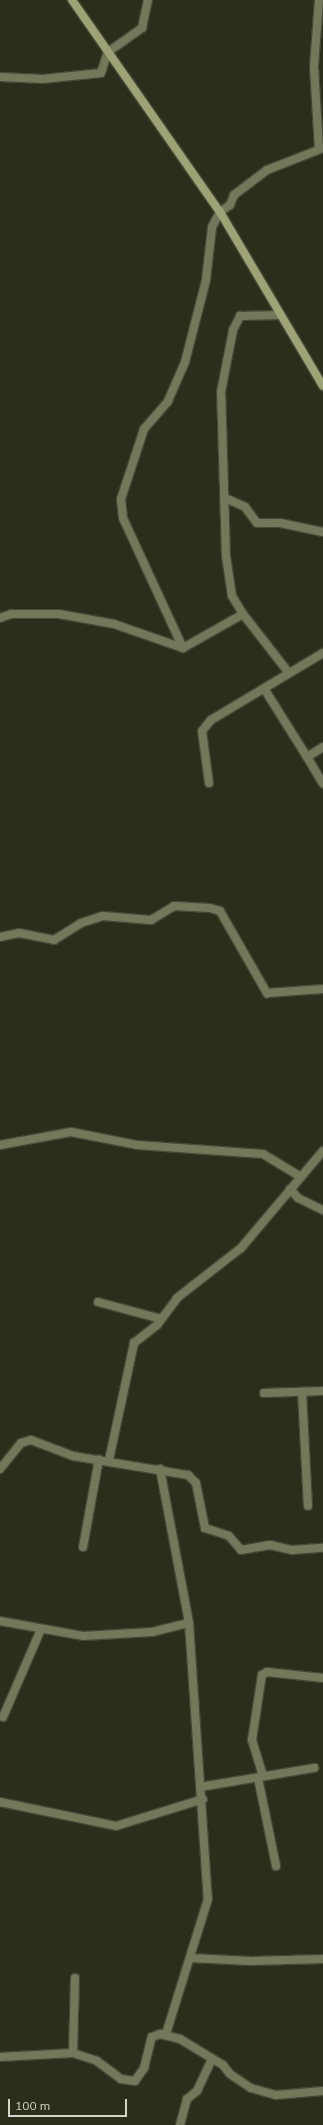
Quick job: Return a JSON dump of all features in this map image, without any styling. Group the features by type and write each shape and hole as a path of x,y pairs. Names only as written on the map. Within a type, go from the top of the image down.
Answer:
{"main road":[{"path":"72,0 220,212 323,386"}],"street":[{"path":"101,73 108,52 142,28 148,0"},
{"path":"183,648 123,518 121,499 144,428 168,401 185,362 206,280 212,227 220,212 230,205 234,195 267,170 321,148 314,67 319,0"},
{"path":"0,77 43,79 101,73 116,64"},
{"path":"280,315 240,316 233,330 221,392 226,556 232,596 243,614 288,673"},
{"path":"225,498 245,507 257,523 280,523 323,532"},
{"path":"0,618 11,614 59,614 114,624 183,648 243,614"},
{"path":"209,783 202,731 211,720 265,690 288,673 323,653"},
{"path":"265,690 323,784"},
{"path":"307,757 323,746"},
{"path":"0,937 20,933 54,940 82,923 103,916 151,920 174,906 210,908 220,911 267,993 323,989"},
{"path":"0,1145 71,1132 137,1145 232,1154 253,1152 263,1154 301,1177"},
{"path":"109,1460 134,1343 161,1319 177,1298 241,1248 323,1151"},
{"path":"290,1189 298,1198 323,1210"},
{"path":"98,1302 161,1319"},
{"path":"264,1393 323,1391"},
{"path":"302,1392 308,1506"},
{"path":"0,1469 21,1443 32,1440 65,1454 160,1469 194,1478 205,1528 229,1536 240,1550 270,1544 292,1550 323,1548"},
{"path":"83,1547 99,1459"},
{"path":"160,1469 189,1623 200,1787 203,1799 208,1898 166,2034"},
{"path":"0,1621 41,1629 93,1636 152,1632 189,1623"},
{"path":"3,1717 41,1629"},
{"path":"276,1866 252,1740 262,1675 267,1672 323,1678"},
{"path":"200,1787 314,1768"},
{"path":"0,1802 116,1826 203,1799"},
{"path":"190,1958 323,1959"},
{"path":"73,2052 75,1978"},
{"path":"0,2057 73,2052 97,2060 121,2080 135,2081 144,2068 152,2037 166,2034 212,2059 251,2088 276,2095 305,2095 323,2090"},
{"path":"180,2125 187,2099 197,2091 212,2059"}]}
